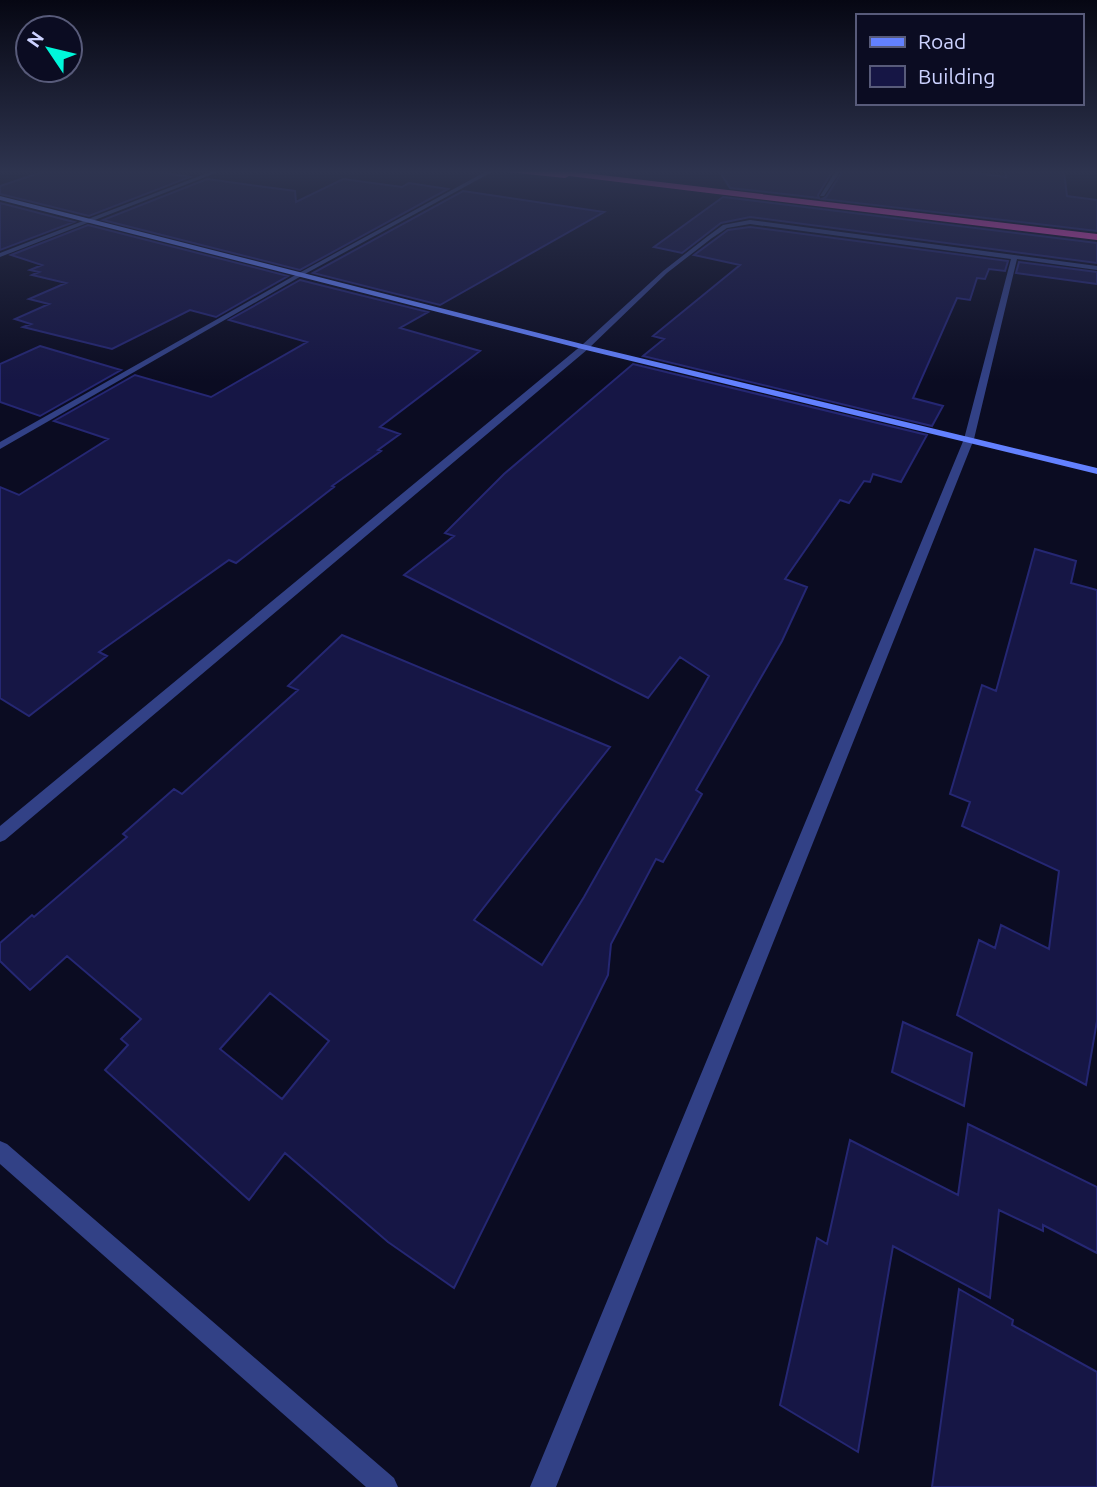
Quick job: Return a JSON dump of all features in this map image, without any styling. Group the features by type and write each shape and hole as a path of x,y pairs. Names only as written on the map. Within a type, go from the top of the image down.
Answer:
{"main road":[{"path":"171,241 585,347 1097,471"}],"street":[{"path":"0,255 36,241"},
{"path":"0,446 362,241"},
{"path":"0,835 585,347 665,272 705,241"},
{"path":"901,241 1097,268"},
{"path":"543,1487 969,439 1015,256"},
{"path":"0,1151 385,1487"}],"building":[{"path":"0,241 23,241 0,250"},
{"path":"46,241 152,241 288,276 216,317 190,310 112,349 23,327 31,324 15,319 49,304 29,299 66,283 32,275 39,272 30,270 42,265 11,255"},
{"path":"187,241 352,241 300,270"},
{"path":"371,241 552,241 440,305 313,273"},
{"path":"662,241 697,241 682,253 654,247"},
{"path":"713,241 859,241 1008,261 1005,271 989,269 985,279 977,278 970,300 957,298 913,398 943,406 932,426 643,356 664,339 653,336 740,265 694,255"},
{"path":"934,241 1097,243 1097,263"},
{"path":"1019,262 1097,272 1097,284 1016,273"},
{"path":"300,280 428,312 400,328 480,351 380,427 400,434 378,450 381,451 332,486 334,487 236,563 229,560 99,652 107,656 29,716 0,698 0,487 19,495 108,439 54,421 135,375 211,397 307,342 229,320"},
{"path":"40,346 121,370 40,416 0,402 0,364"},
{"path":"633,364 927,435 901,482 873,474 870,482 864,481 849,503 840,500 785,579 807,587 782,641 696,790 702,794 663,862 656,859 611,944 608,975 454,1288 388,1242 285,1153 249,1200 105,1070 128,1045 121,1039 141,1019 67,956 30,990 0,961 0,943 127,837 123,834 174,789 182,794 298,690 288,686 342,635 610,747 474,920 542,965 584,897 709,676 680,657 648,698 404,575 454,536 445,533 504,474","holes":["270,993 329,1041 282,1099 220,1049"]},
{"path":"1035,549 1076,561 1071,583 1097,590 1097,1021 1086,1085 957,1015 979,940 995,948 1001,925 1049,949 1059,871 962,826 970,802 950,794 982,685 996,691"},
{"path":"903,1022 972,1053 964,1106 892,1072"},
{"path":"968,1124 1097,1187 1097,1253 1043,1225 1043,1231 999,1210 990,1298 893,1246 858,1452 780,1405 817,1238 827,1244 850,1140 958,1195"},
{"path":"959,1289 1013,1320 1012,1325 1097,1372 1097,1487 932,1487"}]}
